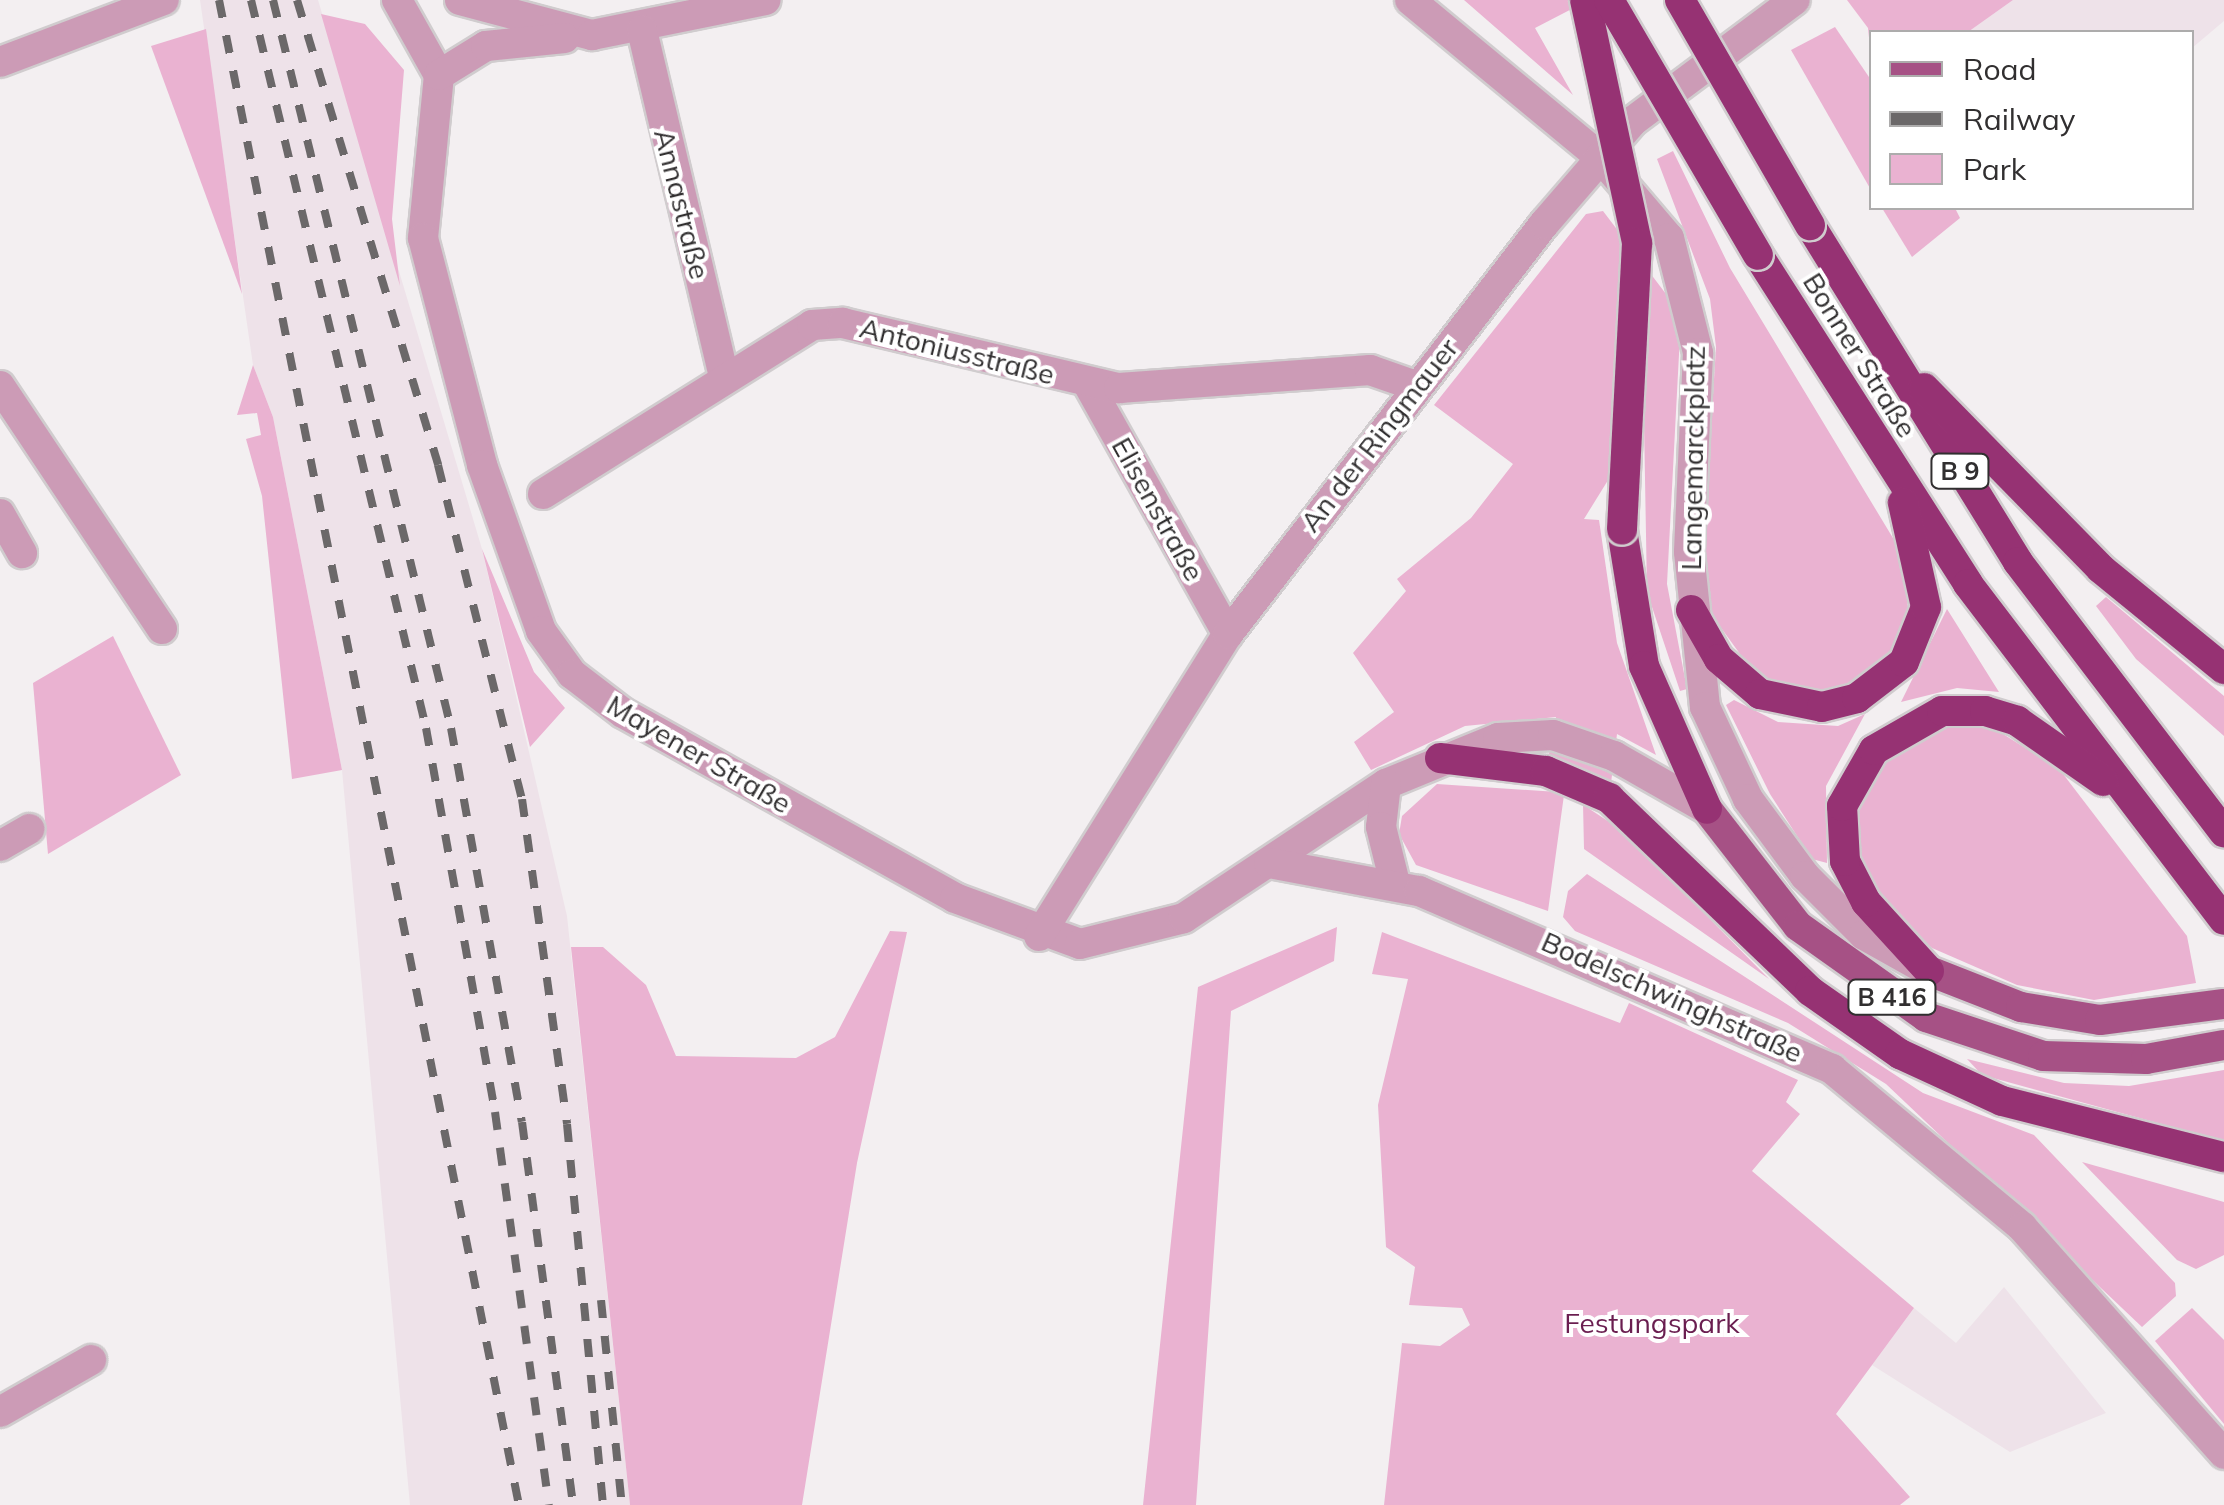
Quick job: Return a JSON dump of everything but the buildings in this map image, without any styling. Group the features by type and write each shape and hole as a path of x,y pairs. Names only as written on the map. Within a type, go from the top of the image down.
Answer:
{"highway":[{"name":"B 416","path":"1585,0 1637,243 1622,530 1654,697 1706,809"},
{"name":"Bonner Straße","path":"1609,0 1758,255 1968,584 2224,920"},
{"name":"Bonner Straße","path":"1680,0 1810,225 2018,562 2224,832"},
{"path":"1880,341 2100,568 2224,669"},
{"path":"1691,610 1720,658 1775,699 1822,706 1882,684 1917,642 1926,606 1890,462"},
{"path":"1929,972 1866,902 1845,861 1842,806 1874,750 1942,711 1985,710 2017,721 2129,800"},
{"path":"1440,758 1546,772 1608,798 1810,991 1900,1054 2002,1100 2224,1158"}],"main road":[{"name":"Mayener Straße","path":"1706,809 1798,926 1926,1018 2043,1056 2146,1059 2224,1045"},
{"name":"B 416","path":"1929,972 2020,1007 2142,1018 2224,1004"}],"street":[{"path":"0,62 164,0"},
{"path":"397,0 438,75 486,46 642,30 764,0"},
{"name":"Langemarckplatz","path":"1410,0 1600,157 1669,238 1694,317 1691,610"},
{"name":"An der Ringmauer","path":"1039,936 1228,634 1416,386 1600,157 1633,121 1795,0"},
{"path":"473,2 577,34"},
{"name":"Annastraße","path":"642,30 724,377"},
{"name":"Mayener Straße","path":"438,75 424,198 431,291 512,556 558,656 623,713 1039,936 1080,944 1150,932 1269,863 1386,784 1440,758 1498,738 1553,735 1614,756 1706,809"},
{"name":"Antoniusstraße","path":"543,494 812,325 844,323 1088,384 1370,370 1416,386"},
{"name":"Elisenstraße","path":"1088,384 1228,634"},
{"path":"0,386 162,629"},
{"path":"0,514 22,553"},
{"name":"B 416","path":"1691,610 1704,706 1748,799 1836,911 1929,972"},
{"path":"1386,784 1383,846 1394,883"},
{"path":"0,846 30,829"},
{"name":"Bodelschwinghstraße","path":"1269,863 1394,883 1546,941 1832,1069 1958,1168 2136,1345 2224,1454"},
{"path":"0,1412 90,1360"}],"shaded area":[{"path":"200,0 318,0 482,549 567,916 630,1505 410,1505 342,770 273,417 253,365"},
{"path":"2013,0 2224,0 2224,21 2194,46 2194,30 1971,30"},
{"path":"2004,1287 2106,1413 2010,1452 1872,1365 1914,1308 1956,1343"}],"green space":[{"path":"1464,0 1589,0 1535,28 1573,95"},
{"path":"1847,0 2013,0 1971,30 1869,30 1869,38 1868,28"},
{"path":"321,14 365,24 404,70 392,219 400,286"},
{"path":"1835,27 1869,77 1869,186 1791,50"},
{"path":"206,29 242,294 151,46"},
{"path":"1673,151 1730,268 1902,553 1909,617 1894,655 1872,677 1815,697 1761,683 1711,614 1704,539 1716,347 1710,299 1657,159"},
{"path":"1883,210 1956,210 1960,218 1912,257"},
{"path":"1603,211 1666,294 1680,335 1667,584 1687,689 1680,691 1647,592 1644,422 1584,519 1599,520 1617,643 1656,755 1617,734 1607,816 1588,808 1623,831 1769,979 1584,849 1583,804 1564,795 1548,911 1416,865 1399,834 1402,816 1437,784 1558,792 1543,784 1556,717 1465,726 1371,770 1354,742 1394,712 1353,653 1406,591 1397,579 1471,518 1513,464 1434,405 1586,214"},
{"path":"253,365 273,417 342,770 292,779 262,496 246,439 261,435 257,413 237,415"},
{"path":"482,549 534,672 565,708 530,747"},
{"path":"2106,597 2224,696 2224,736 2136,659 2096,606"},
{"path":"1947,609 1999,692 1957,688 1901,702"},
{"path":"113,636 181,775 48,854 33,683"},
{"path":"1734,700 1778,722 1838,726 1865,714 1826,786 1827,863 1812,859 1770,794 1726,705"},
{"path":"1934,722 1984,722 2060,770 2187,936 2196,983 2094,1000 2017,985 1932,948 1892,917 1857,859 1857,799 1866,776"},
{"path":"1587,874 1923,1093 2034,1135 2175,1283 2176,1296 2142,1327 1886,1084 1788,1023 1575,931 1563,917 1568,891"},
{"path":"1337,927 1334,961 1231,1011 1196,1505 1143,1505 1198,987"},
{"path":"890,931 907,932 857,1163 802,1505 630,1505 571,947 603,947 646,985 676,1056 796,1058 835,1037"},
{"name":"Festungspark","path":"1382,932 1620,1023 1629,1003 1798,1080 1786,1102 1800,1114 1752,1171 1914,1308 1836,1414 1910,1497 1900,1505 1384,1505 1402,1343 1440,1346 1470,1325 1462,1308 1409,1305 1415,1267 1386,1247 1378,1105 1408,979 1372,974"},
{"path":"1967,1059 2064,1083 2129,1086 2224,1070 2224,1141 1982,1075"},
{"path":"2082,1162 2224,1202 2224,1255 2196,1269 2177,1260"},
{"path":"2192,1308 2224,1340 2224,1424 2155,1341"}],"railway":[{"path":"219,0 519,1505"},
{"path":"251,0 426,728 495,1112 549,1505"},
{"path":"273,0 451,728 522,1122 573,1505"},
{"path":"297,0 438,465 522,799 567,1124 603,1505"},
{"path":"601,1300 622,1505"}]}
